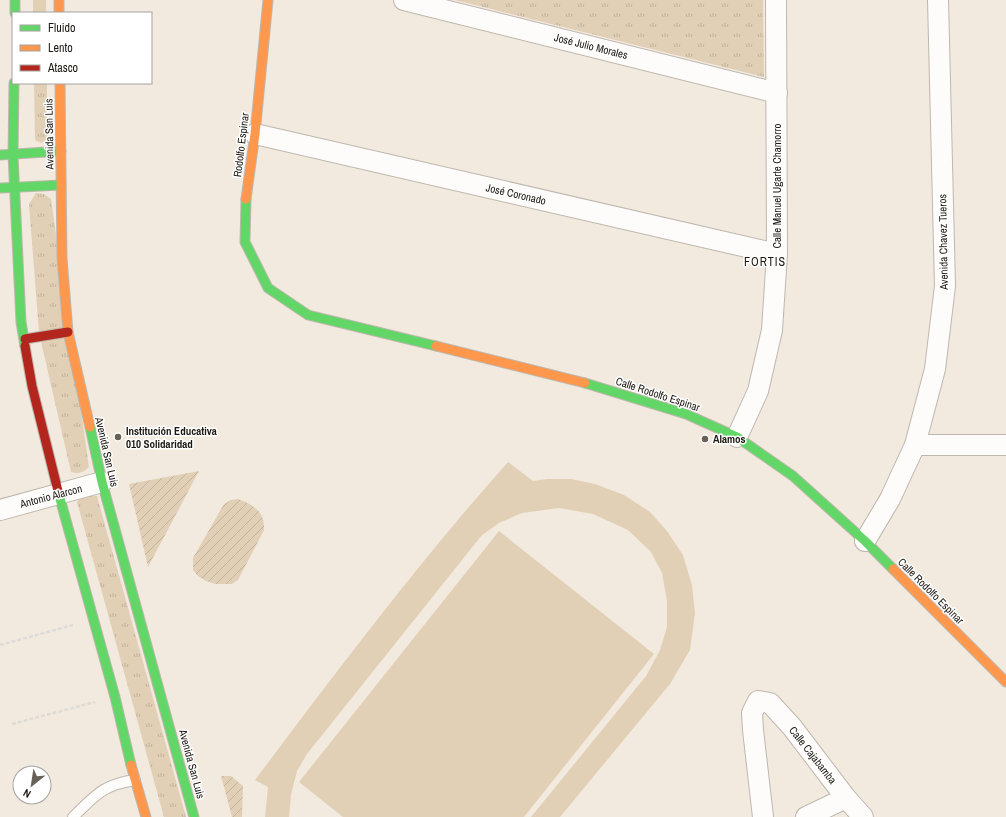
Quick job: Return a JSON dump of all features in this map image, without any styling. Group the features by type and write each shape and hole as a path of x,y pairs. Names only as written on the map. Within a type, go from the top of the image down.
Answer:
{"main road":[{"path":"15,0 15,12"},
{"path":"59,0 59,12"},
{"name":"Rodolfo Espinar","path":"268,0 255,134 246,196 246,242 268,288"},
{"path":"14,84 10,111 21,322 32,386 59,494 94,619 135,780 146,817"},
{"name":"Avenida San Luis","path":"60,84 62,258 68,332 102,482 194,817"},
{"path":"0,155 61,150"},
{"path":"0,188 61,185"},
{"name":"Calle Rodolfo Espinar","path":"268,288 308,315 568,378 686,414 737,438 793,476 865,541 1006,682"},
{"path":"25,339 68,332"}],"street":[{"name":"José Julio Morales","path":"404,0 777,93"},
{"name":"Calle Manuel Ugarte Chamorro","path":"737,438 758,391 772,330 777,254 776,0"},
{"name":"Avenida Chavez Tueros","path":"865,541 890,499 916,445 935,369 945,286 938,0"},
{"name":"José Coronado","path":"255,134 777,254"},
{"path":"916,445 1006,445"},
{"name":"Antonio Alarcon","path":"0,510 102,482"},
{"name":"Calle Cajabamba","path":"763,817 752,713 758,701 770,704 792,727 846,798 863,817"},
{"path":"806,817 846,798"}],"lane":[{"path":"73,817 105,788 121,782 135,780"}],"path":[{"path":"0,645 94,619"},
{"path":"12,724 115,697"}],"green space":[{"path":"33,0 46,0 46,12 33,12"},
{"path":"455,0 763,0 764,77"},
{"path":"34,84 47,84 47,140 41,143 35,140"},
{"path":"36,193 44,194 51,199 89,467 83,472 79,473 71,472 39,333 29,204"},
{"path":"508,462 533,481 547,479 571,479 595,484 624,495 650,512 667,531 683,555 692,585 695,613 690,650 670,684 560,817 531,817 646,676 660,650 667,627 667,601 662,573 651,552 628,530 593,514 559,508 522,513 499,523 482,535 307,754 297,771 291,795 289,817 265,817 268,787 255,780 347,658 474,500"},
{"path":"199,471 148,567 129,484"},
{"path":"90,495 97,496 186,817 164,817 77,502 81,497"},
{"path":"238,499 257,510 263,518 264,530 238,580 232,584 215,584 198,576 193,570 193,558 224,504 231,500"},
{"path":"499,531 654,654 524,817 343,817 299,782"},
{"path":"221,776 231,776 243,786 242,817 232,817"}],"traffic: fast":[{"path":"15,0 15,12"},
{"path":"14,84 13,155 21,322 25,346"},
{"path":"0,155 61,151"},
{"path":"1,188 61,185"},
{"path":"246,199 245,242 268,288 308,315 436,346"},
{"path":"585,383 686,414 737,437 793,476 865,541 893,569"},
{"path":"90,427 102,482 194,817"},
{"path":"59,495 115,697 131,765"}],"traffic: slow":[{"path":"59,0 59,12"},
{"path":"246,199 255,134 268,0"},
{"path":"60,84 62,258 68,332 90,427"},
{"path":"436,346 585,383"},
{"path":"893,569 1006,682"},
{"path":"131,765 146,817"}],"traffic: jam":[{"path":"25,339 68,332"},
{"path":"25,346 32,386 59,495"}],"place":[{"name":"Institución Educativa 010 Solidaridad","path":"118,437"},
{"name":"Alamos","path":"705,439"}],"district":[{"name":"FORTIS","path":"765,262"}]}
